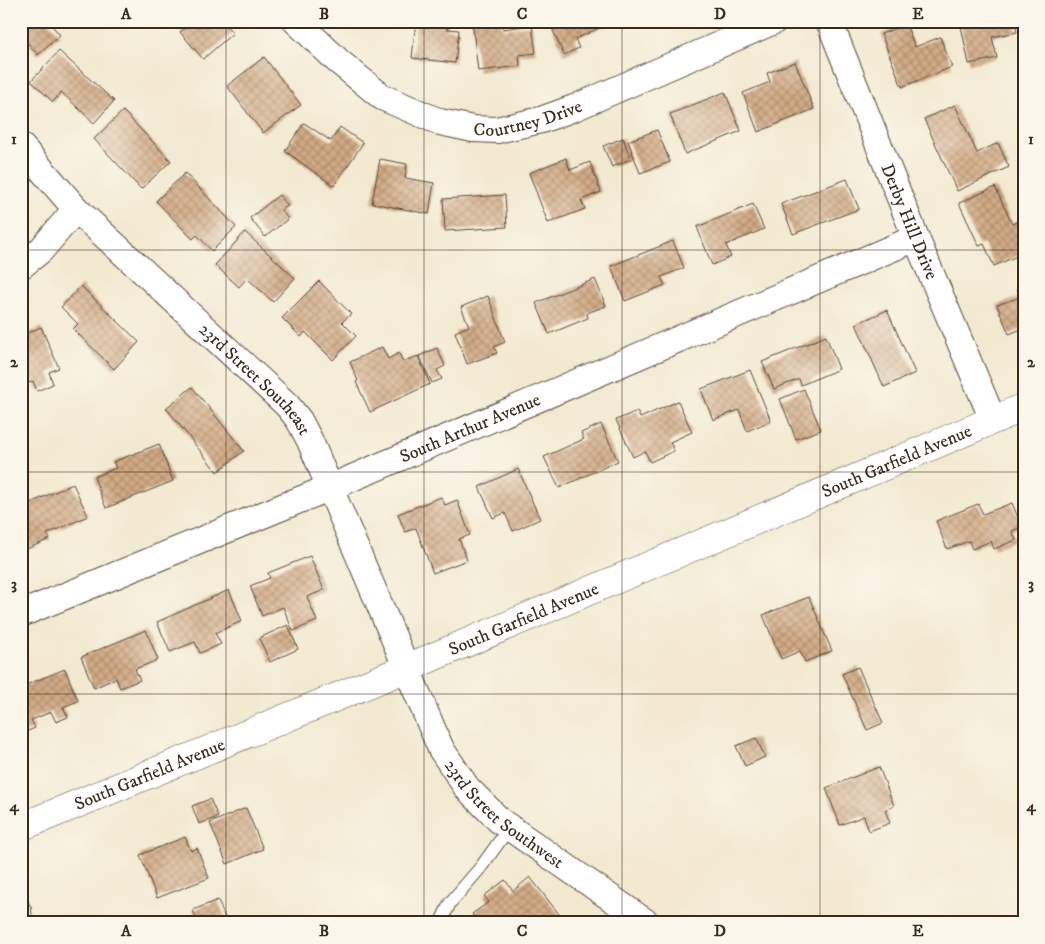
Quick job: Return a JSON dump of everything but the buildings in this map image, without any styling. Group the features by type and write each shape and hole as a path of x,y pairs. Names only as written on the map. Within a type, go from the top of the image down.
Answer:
{"street":[{"name":"Courtney Drive","path":"296,21 338,62 382,97 440,122 498,130 540,120 574,108 774,21"},
{"name":"Derby Hill Drive","path":"829,21 916,238 993,420"},
{"name":"23rd Street Southeast","path":"21,146 76,209 287,405 299,420 331,487 406,668"},
{"path":"21,266 41,250 76,209"},
{"name":"South Arthur Avenue","path":"21,614 331,487 916,238"},
{"name":"South Garfield Avenue","path":"21,827 406,668 1024,407"},
{"name":"23rd Street Southwest","path":"406,668 442,749 467,788 500,822 647,923"}],"lane":[{"path":"439,923 450,903 481,867 509,828"},
{"path":"21,902 25,910 26,923"}]}
